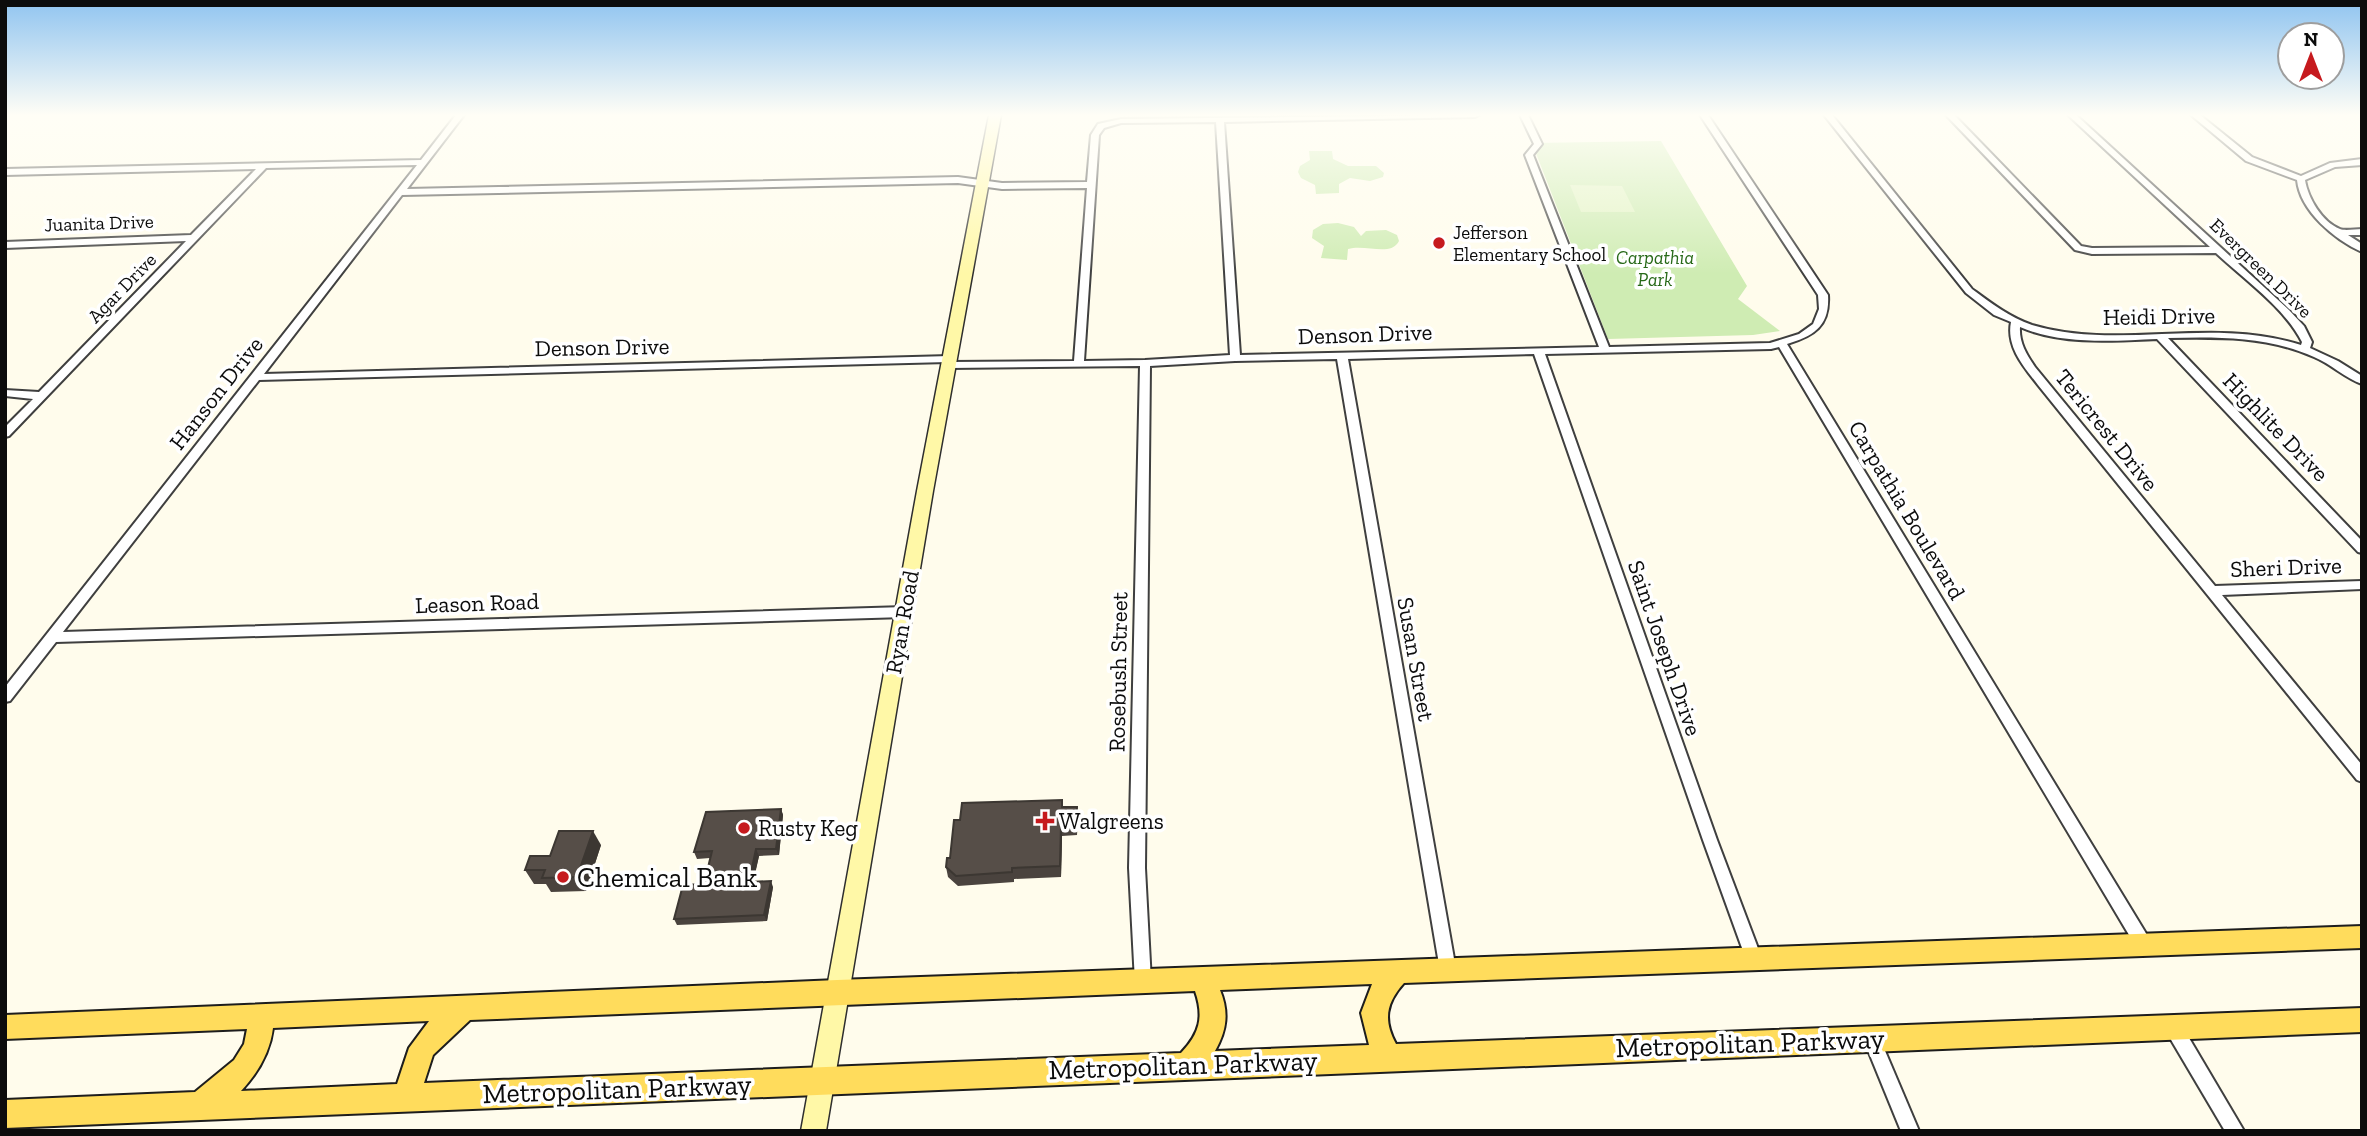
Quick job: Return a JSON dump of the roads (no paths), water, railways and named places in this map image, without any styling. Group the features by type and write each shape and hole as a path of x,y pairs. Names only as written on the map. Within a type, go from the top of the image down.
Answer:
{"main road":[{"name":"Ryan Road","path":"813,1131 985,168"},
{"path":"5,1027 837,992 2362,936"},
{"path":"1388,1057 1374,1025 1373,1010 1384,986 1397,973"},
{"path":"1186,1066 1202,1051 1214,1022 1215,1009 1203,980"},
{"path":"410,1097 410,1078 421,1050 445,1023 463,1009"},
{"path":"198,1106 221,1091 252,1058 258,1046 261,1016"},
{"name":"Metropolitan Parkway","path":"5,1114 2362,1020"}],"street":[{"path":"5,172 176,168"},
{"name":"Agar Drive","path":"5,434 260,168"},
{"name":"Hanson Drive","path":"5,697 418,168"},
{"path":"1079,362 1092,168"},
{"path":"1223,168 1235,358"},
{"path":"1534,168 1604,348"},
{"path":"1740,168 1823,295 1824,309 1817,325 1803,336 1782,344"},
{"path":"1870,168 1969,291 1990,308 2015,321"},
{"path":"2001,168 2078,248 2092,251 2219,250"},
{"name":"Evergreen Drive","path":"2130,168 2296,322 2307,342 2304,349 2329,360 2362,381"},
{"path":"2272,168 2301,179"},
{"path":"2301,179 2324,168"},
{"path":"2301,179 2306,203 2362,249"},
{"path":"400,192 958,180 1002,186 1091,185"},
{"path":"2341,232 2362,232"},
{"name":"Juanita Drive","path":"5,245 194,238"},
{"name":"Heidi Drive","path":"2015,321 2047,331 2076,335 2240,335 2304,349"},
{"name":"Tericrest Drive","path":"2015,321 2013,330 2017,345 2042,383 2362,776"},
{"name":"Highlite Drive","path":"2159,335 2362,549"},
{"name":"Denson Drive","path":"255,377 950,362 1145,363 1235,358 1604,348 1754,347 1782,344"},
{"name":"Carpathia Boulevard","path":"1782,344 2144,945"},
{"name":"Saint Joseph Drive","path":"1538,350 1706,830 1754,959"},
{"name":"Susan Street","path":"1342,356 1448,970"},
{"name":"Rosebush Street","path":"1143,982 1137,868 1145,363"},
{"path":"5,393 42,396"},
{"name":"Sheri Drive","path":"2211,592 2362,585"},
{"name":"Leason Road","path":"51,638 905,612"},
{"path":"2173,1027 2235,1131"},
{"path":"1871,1038 1910,1131"}],"place":[{"name":"Jefferson Elementary School","path":"1439,243"},
{"name":"Walgreens","path":"1045,821"},
{"name":"Rusty Keg","path":"744,828"},
{"name":"Chemical Bank","path":"563,877"}],"park label":[{"name":"Carpathia Park","path":"1655,268"}]}
